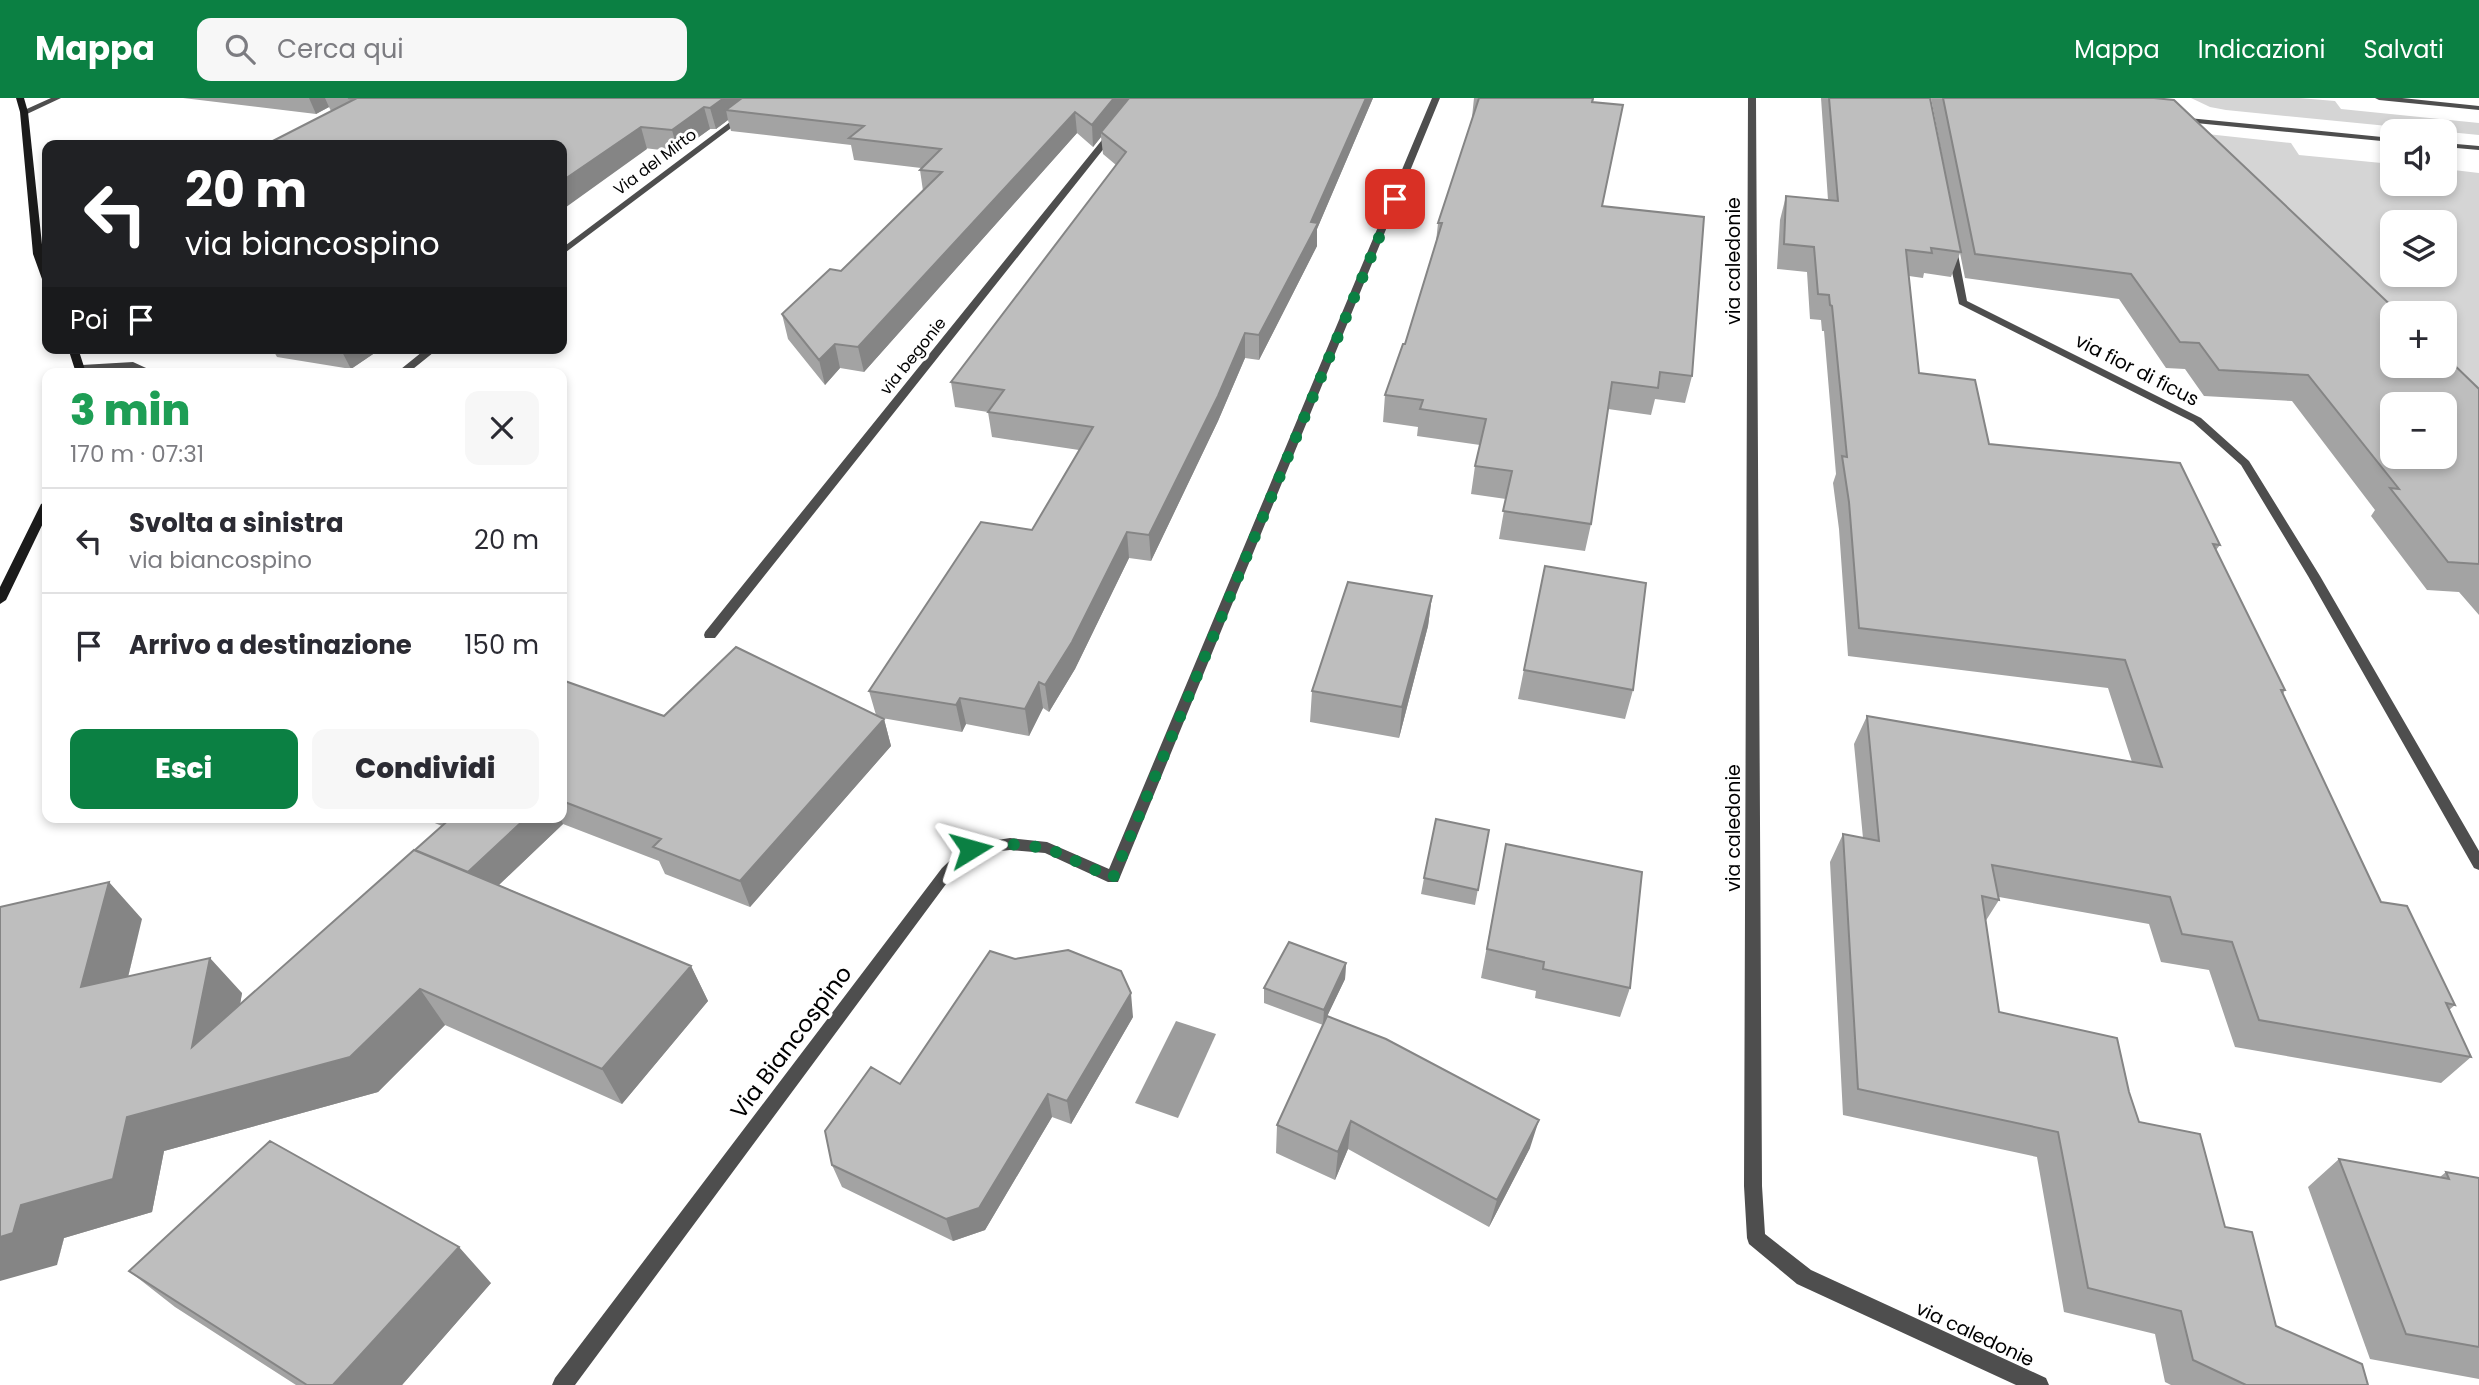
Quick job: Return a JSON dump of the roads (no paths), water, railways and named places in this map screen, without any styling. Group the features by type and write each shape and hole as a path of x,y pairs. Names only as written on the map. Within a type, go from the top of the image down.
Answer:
{"street":[{"path":"20,98 24,112 38,254 42,261"},
{"path":"24,112 57,98"},
{"name":"Via del Mirto","path":"567,248 768,98"},
{"name":"Via Biancospino","path":"562,1385 947,872 971,849 1010,844 1047,848 1113,878 1436,98"},
{"name":"via caledonie","path":"1752,98 1753,1186 1756,1238 1804,1277 2039,1385"},
{"path":"2379,98 2479,108"},
{"path":"2182,113 2190,120"},
{"path":"2163,117 2380,139"},
{"name":"via begonie","path":"710,635 1123,120"},
{"path":"2457,146 2479,148"},
{"name":"via fior di ficus","path":"1950,234 1962,302 2197,420 2245,463 2314,576 2479,864"},
{"path":"408,368 426,354"},
{"path":"107,368 133,365 140,368"},
{"path":"0,600 42,514"}]}
